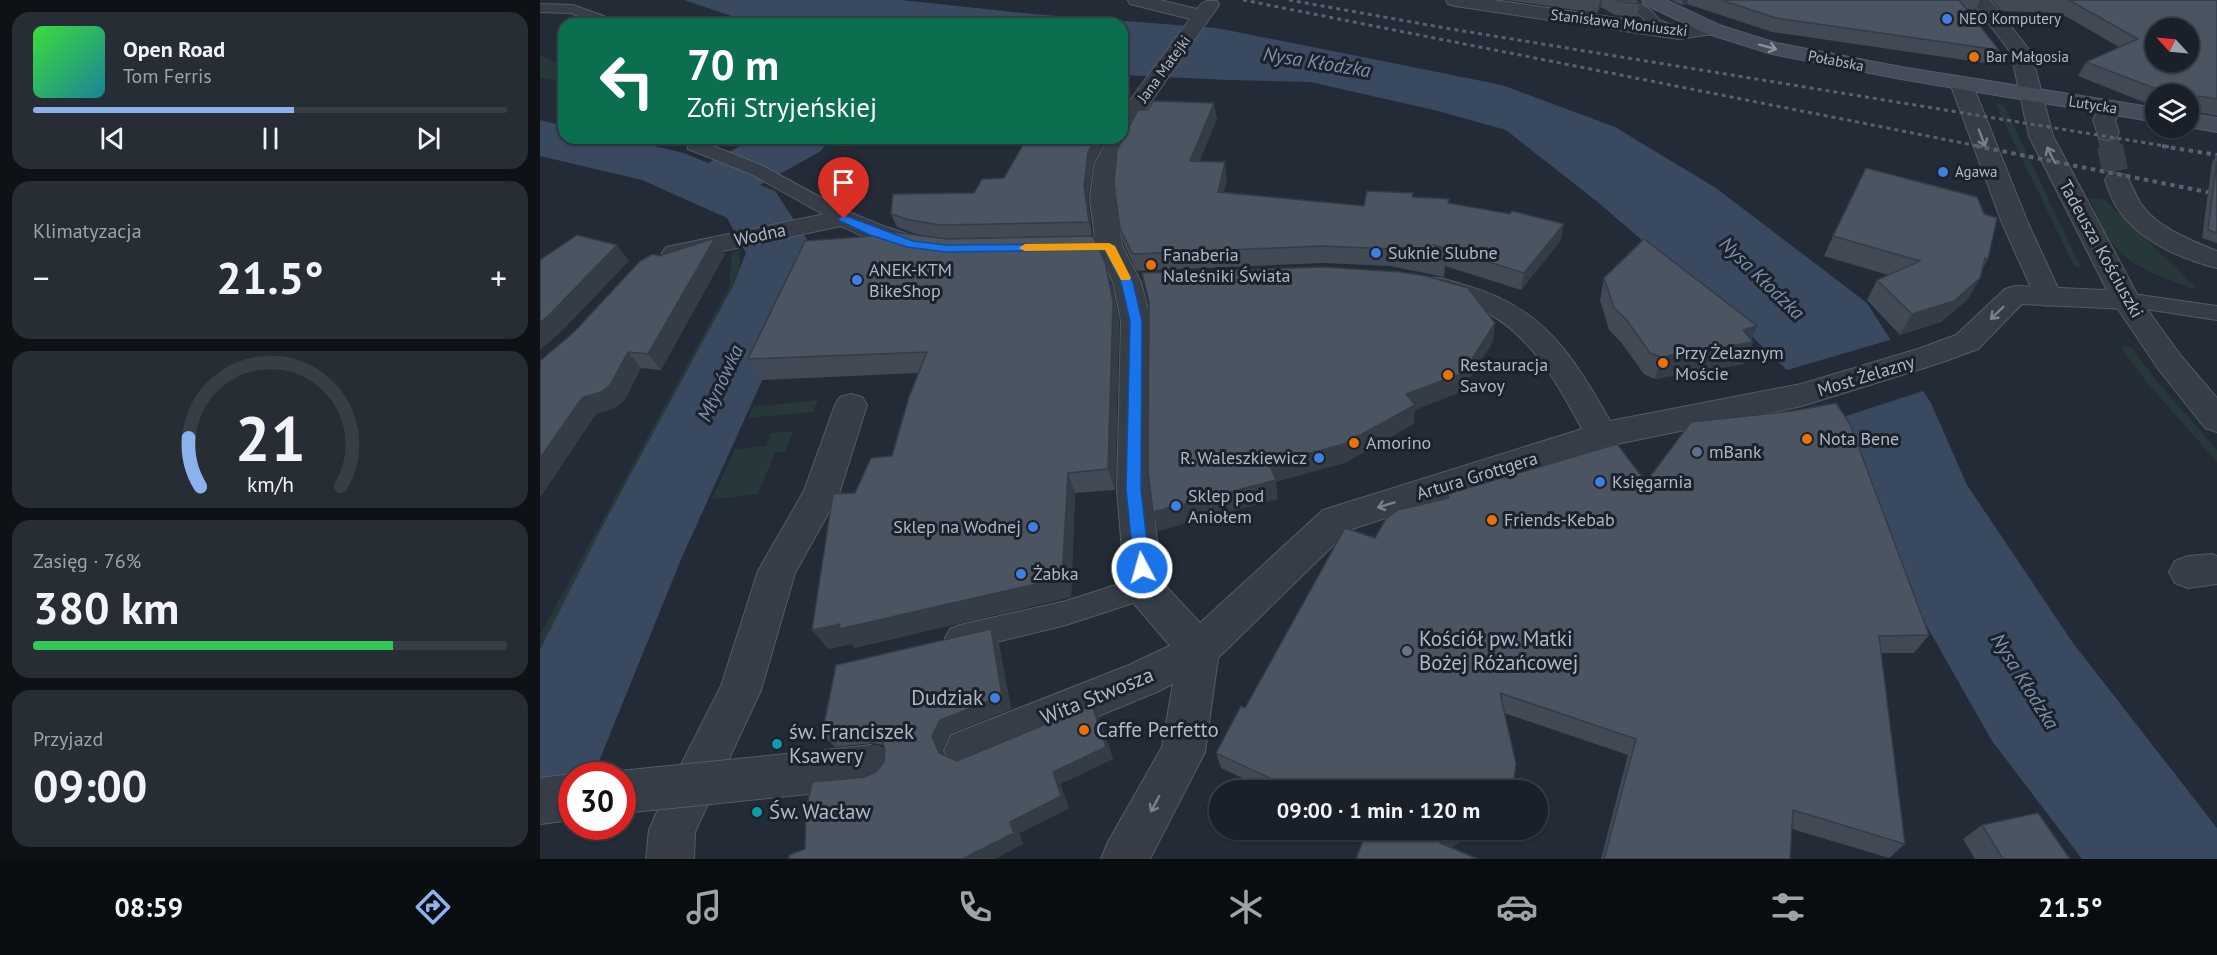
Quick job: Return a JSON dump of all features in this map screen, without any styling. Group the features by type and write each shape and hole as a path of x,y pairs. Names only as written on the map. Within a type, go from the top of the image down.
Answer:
{"main road":[{"name":"Połabska","path":"1651,0 1712,29 1772,48 2030,94"},
{"name":"Lutycka","path":"2030,94 2145,113"},
{"path":"2199,122 2217,125"}],"street":[{"name":"Jana Matejki","path":"1128,123 1139,103 1203,15 1137,0"},
{"name":"Stanisława Moniuszki","path":"1455,0 1679,33 1712,29"},
{"name":"Tadeusza Kościuszki","path":"1980,0 2021,52 2041,136 2126,300 2170,363 2217,420"},
{"path":"1588,21 1596,1"},
{"path":"1961,83 2015,223 2048,297"},
{"path":"2107,133 2104,120 2111,108"},
{"name":"Jana Matejki","path":"1117,144 1106,165 1103,199 1109,246 1139,281 1136,321 1134,489 1144,588"},
{"path":"2118,180 2128,205 2146,225 2182,247 2217,260"},
{"path":"844,219 911,244 958,249"},
{"name":"Wodna","path":"653,262 668,255 721,243 844,219"},
{"path":"1028,248 1109,246"},
{"path":"1412,281 1433,285 1497,306 1530,328 1556,359 1601,435"},
{"name":"Most Żelazny","path":"1802,395 1967,342 2014,296 2126,300"},
{"name":"Artura Grottgera","path":"1199,650 1336,520 1579,444 1601,435 1802,395"},
{"path":"670,859 672,830 740,690 777,570 821,494 851,405"},
{"path":"1125,859 1183,752 1199,650 1144,588"},
{"name":"Wita Stwosza","path":"981,744 1144,678 1199,650"},
{"path":"636,791 874,766"},
{"path":"540,801 558,799"}],"lane":[{"path":"1623,0 1647,14 1654,23"},
{"path":"1596,1 1633,18 1679,33"},
{"path":"540,8 573,9 596,18"},
{"path":"694,144 750,167 844,219"},
{"path":"2126,300 2217,313"},
{"path":"930,645 1066,613 1144,588"}],"shaded area":[{"path":"540,56 558,63 558,80 540,78"},
{"path":"1998,103 2005,107 2081,268 2074,266 1996,105"},
{"path":"2089,198 2104,199 2198,290 2150,272 2127,258 2107,235"},
{"path":"740,250 739,283 540,681 540,635 729,287 732,252"},
{"path":"2124,345 2132,348 2157,381 2217,450 2217,462 2150,386 2125,354 2122,348"},
{"path":"818,400 813,412 748,418 753,407"},
{"path":"793,431 785,452 775,453 758,494 712,499 735,449 766,446 771,433"}],"water":[{"path":"684,0 901,0 1086,18 737,18"},
{"name":"Nysa Kłodzka","path":"1128,21 1217,28 1502,85 1615,127 1716,188 1867,303 1931,403 1967,485 2073,643 2217,828 2217,859 2082,859 1992,741 1903,584 1850,431 1740,325 1600,204 1506,130 1434,110 1310,82 1128,75"}],"pier":[{"path":"1893,339 1926,390 1834,420 1784,371"}],"building":[{"path":"1615,0 1636,0 1640,3 1618,2"},
{"path":"1721,0 1959,0 1999,50 1776,18"},
{"path":"2069,0 2217,0 2217,99 2199,96 2199,84 2145,84 2086,62 2138,39"},
{"path":"1153,101 1214,103 1190,161 1225,162 1218,192 1364,206 1367,191 1413,193 1412,197 1449,199 1448,203 1510,214 1512,211 1564,224 1524,273 1434,245 1445,260 1390,249 1322,246 1133,254 1120,229 1114,183 1117,150 1120,144 1128,144 1128,129 1138,110 1148,110"},
{"path":"1024,144 1093,144 1088,152 1084,186 1089,222 941,225 891,214 893,194 974,193 982,179 1004,178"},
{"path":"2217,161 2217,233 2208,230"},
{"path":"1866,168 1977,197 1984,214 1997,218 1988,259 1985,258 1980,278 1954,301 1912,314 1877,280 1920,261 1833,236"},
{"path":"886,231 947,239 1093,236 1105,262 1113,301 1108,469 1068,473 1062,578 839,629 840,624 812,630 833,494 855,493 871,458 892,456 909,397 927,352 748,359 805,241 886,235"},
{"path":"577,235 617,245 540,323 540,260"},
{"path":"715,238 648,354 628,352 610,385 601,392 582,398 540,458 540,361 574,332 640,261 653,254 659,256"},
{"path":"1644,239 1757,326 1743,330 1753,342 1661,357 1650,353 1626,319 1614,308 1604,278"},
{"path":"1322,267 1400,272 1426,276 1468,288 1495,323 1463,373 1406,394 1415,405 1344,444 1269,464 1276,480 1153,512 1148,470 1149,302 1142,273"},
{"path":"1836,403 1850,424 1929,635 1879,636 1905,844 1793,810 1790,859 1604,859 1636,739 1500,693 1516,764 1514,780 1274,780 1216,753 1241,706 1245,708 1345,528 1375,538 1386,519 1398,510 1449,498 1447,494 1617,444 1646,482 1691,422 1793,411"},
{"path":"991,629 1002,696 940,720 932,736 939,753 957,761 1092,705 1106,747 1053,772 1061,796 1010,822 1014,833 962,859 789,859 789,855 805,849 806,811 812,782 865,777 876,772 884,762 885,750 882,740 872,732 860,730 822,734 836,665"},
{"path":"2038,813 2070,859 2003,859 1982,825"},
{"path":"1363,840 1445,840 1440,843 1478,859 1356,859"}],"waterway":[{"name":"Młynówka","path":"540,138 558,142"},
{"name":"Młynówka","path":"540,767 635,557 769,286 781,253 752,205 662,166 566,144"},
{"path":"711,187 789,144"}],"tunnel":[{"path":"2107,133 2110,147"},
{"path":"2110,146 2117,180"}],"railway":[{"path":"1243,0 1983,147"},
{"path":"1289,0 1451,29 2171,147"},
{"path":"1976,146 2217,194"},
{"path":"2162,146 2217,155"}],"slow traffic":[{"path":"1025,248 1109,246 1125,278"}],"place":[{"name":"NEO Komputery","path":"1947,19"},
{"name":"Bar Małgosia","path":"1974,57"},
{"name":"Agawa","path":"1943,172"},
{"name":"Suknie Slubne","path":"1376,253"},
{"name":"Fanaberia Naleśniki Świata","path":"1151,265"},
{"name":"ANEK-KTM BikeShop","path":"857,280"},
{"name":"Przy Żelaznym Moście","path":"1663,363"},
{"name":"Restauracja Savoy","path":"1448,375"},
{"name":"Nota Bene","path":"1807,439"},
{"name":"Amorino","path":"1354,443"},
{"name":"mBank","path":"1697,452"},
{"name":"R. Waleszkiewicz","path":"1319,458"},
{"name":"Księgarnia","path":"1600,482"},
{"name":"Sklep pod Aniołem","path":"1176,506"},
{"name":"Friends-Kebab","path":"1492,520"},
{"name":"Sklep na Wodnej","path":"1033,527"},
{"name":"Żabka","path":"1021,574"},
{"name":"Kościół pw. Matki Bożej Różańcowej","path":"1407,651"},
{"name":"Dudziak","path":"995,698"},
{"name":"Caffe Perfetto","path":"1084,730"},
{"name":"św. Franciszek Ksawery","path":"777,744"},
{"name":"Św. Wacław","path":"757,812"}],"route":[{"path":"844,219 911,244 946,249 1109,246 1127,282 1136,321 1134,489 1142,568"}]}
